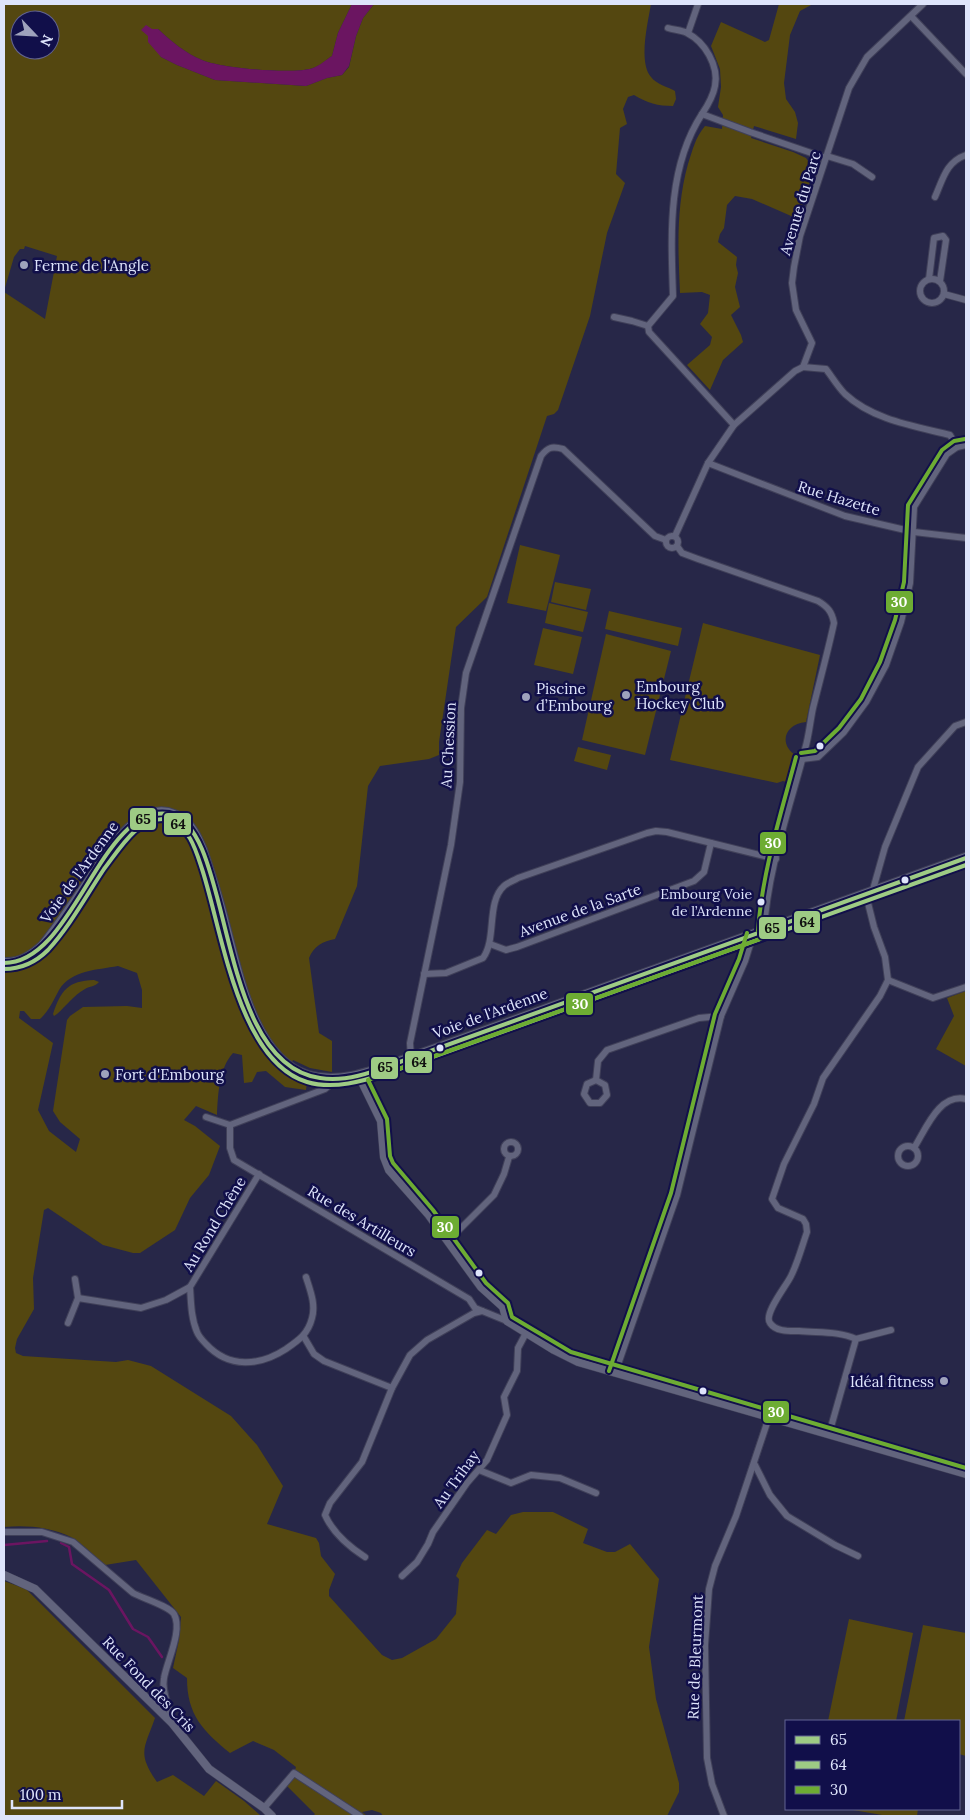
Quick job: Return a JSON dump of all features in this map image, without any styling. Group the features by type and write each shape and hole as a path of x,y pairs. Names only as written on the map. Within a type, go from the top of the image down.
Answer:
{"main road":[{"name":"Voie de l'Ardenne","path":"4,963 20,961 32,956 43,946 126,830 140,819 152,814 164,813 175,816 187,824 194,832 202,850 247,1001 258,1029 267,1044 280,1059 299,1073 337,1079 359,1076 411,1058 966,858"}],"street":[{"path":"688,33 698,4"},
{"name":"Avenue du Parc","path":"803,367 812,343 796,310 792,282 794,267 800,236 849,88 867,57 924,4"},
{"path":"911,16 966,74"},
{"path":"668,28 688,33 701,44 709,54 716,84 711,101 692,131 674,194 672,222 673,296 648,326 649,332 734,425"},
{"path":"702,114 750,132 853,164 872,177"},
{"path":"936,197 951,164 956,159 966,155"},
{"path":"929,279 934,238 943,236 946,240 940,281"},
{"path":"929,279 940,281 944,287 942,299 930,303 924,300 920,288 923,283 929,279"},
{"path":"944,294 966,300"},
{"path":"614,317 639,322 648,326"},
{"path":"676,536 708,463 734,425 795,371 803,367 826,369 844,393 863,408 888,419 950,435 957,447"},
{"path":"802,759 818,757 844,732 866,702 886,665 901,622 910,583 914,507 947,454 957,447 966,445"},
{"name":"Au Chession","path":"411,1058 410,1043 451,844 460,782 461,708 466,673 546,449 552,446 567,452 655,536 666,540"},
{"name":"Rue Hazette","path":"708,463 845,516 914,532 966,538"},
{"path":"676,536 669,536 666,540 669,547 677,546"},
{"path":"676,536 679,541 677,546"},
{"path":"677,546 682,552 698,559 818,601 827,606 832,613 834,623 776,859 764,931"},
{"path":"891,1330 856,1338 846,1334 787,1331 770,1324 768,1318 770,1310 791,1276 806,1232 803,1219 778,1208 772,1199 784,1164 814,1104 823,1078 880,996 888,980 885,957 874,927 869,894 885,847 918,767 955,726 966,722"},
{"path":"424,974 446,973 483,958 490,944 495,902 503,886 518,878 656,831 776,859"},
{"name":"Avenue de la Sarte","path":"490,944 506,950 517,947 694,881 704,872 710,843"},
{"path":"615,1373 674,1202 721,1016 745,961 753,936"},
{"path":"888,980 933,998 966,987"},
{"path":"596,1080 598,1061 607,1050 699,1018 721,1016"},
{"path":"359,1076 380,1121 384,1157 387,1166 428,1214 481,1288 503,1308 507,1321 568,1358 966,1474"},
{"path":"206,1117 230,1125 325,1089 337,1079"},
{"path":"914,1148 941,1106 949,1100 966,1099"},
{"name":"Rue des Artilleurs","path":"230,1125 230,1148 234,1160 469,1299 474,1308 492,1313 507,1321"},
{"path":"448,1241 494,1195 504,1174 509,1157"},
{"name":"Au Rond Chêne","path":"78,1298 141,1308 166,1300 190,1287 259,1174"},
{"path":"306,1277 314,1300 312,1318 304,1337 314,1354 324,1361 392,1388"},
{"path":"68,1323 78,1298 75,1279"},
{"name":"Au Rond Chêne","path":"190,1287 192,1313 197,1334 213,1351 234,1361 256,1363 276,1355 304,1337"},
{"path":"365,1557 352,1548 330,1527 325,1515 330,1503 362,1462 392,1388 410,1355 427,1340 482,1311"},
{"name":"Au Trihay","path":"402,1576 417,1562 433,1532 460,1492 487,1460 507,1415 504,1397 517,1371 518,1348 526,1333"},
{"path":"829,1434 856,1338"},
{"name":"Rue de Bleurmont","path":"724,1816 712,1784 707,1758 705,1645 709,1589 715,1566 736,1516 769,1417"},
{"path":"754,1463 770,1495 787,1516 835,1545 858,1556"},
{"path":"479,1470 511,1483 531,1474 560,1478 596,1493"},
{"path":"4,1532 42,1532 73,1542 132,1593 170,1609 175,1615 176,1626 163,1688 172,1723"},
{"name":"Rue Fond des Cris","path":"4,1575 35,1590 172,1723 209,1769 264,1808 272,1816"},
{"path":"264,1808 294,1773 360,1816"}],"shaded area":[{"path":"4,4 352,4 338,33 332,56 316,67 304,70 274,71 224,66 196,57 173,42 158,29 148,36 161,57 215,80 306,86 327,78 342,75 349,67 356,36 363,18 374,4 651,4 644,52 647,70 656,82 675,91 676,99 673,106 668,106 657,105 634,95 628,97 623,109 627,124 620,128 616,174 625,183 607,233 590,316 558,410 554,414 547,416 487,597 456,627 439,742 439,755 429,759 380,766 368,786 357,886 335,939 319,945 313,950 309,958 319,1033 332,1041 332,1072 310,1068 293,1060 287,1073 307,1082 306,1090 285,1087 266,1071 257,1072 252,1082 244,1083 242,1055 233,1053 228,1059 222,1074 217,1115 196,1106 184,1120 195,1126 220,1146 209,1175 190,1198 175,1230 140,1253 103,1245 48,1208 44,1210 33,1278 34,1309 17,1339 15,1348 16,1353 23,1356 116,1362 128,1360 151,1366 231,1416 257,1445 283,1486 267,1524 316,1538 319,1543 321,1556 335,1574 329,1590 329,1596 382,1655 392,1660 402,1658 436,1639 456,1614 459,1579 456,1576 462,1563 487,1530 496,1534 511,1515 523,1512 553,1512 588,1529 583,1543 607,1552 615,1552 630,1544 659,1579 649,1647 656,1699 679,1783 679,1792 667,1816 383,1816 381,1813 372,1810 362,1812 367,1816 313,1816 315,1814 285,1784 294,1773 296,1767 274,1750 253,1741 230,1753 198,1721 190,1702 187,1678 173,1668 179,1640 181,1617 136,1560 105,1565 71,1537 55,1531 38,1528 4,1527 4,292 45,319 57,256 25,246 14,257 4,291","holes":["118,966 137,973 142,990 142,1008 127,1006 83,1007 67,1020 53,1111 60,1122 80,1139 76,1152 49,1131 38,1110 53,1043 19,1018 20,1011 24,1011 31,1019 40,1019 64,983 70,978 85,972"]},
{"path":"352,4 374,4 363,18 356,36 349,66 342,75 327,78 306,86 215,80 161,57 148,42 148,36 141,30 146,25 152,29 158,29 184,50 211,63 257,70 304,70 315,67 332,56 338,33"},
{"path":"779,4 813,4 800,11 790,35 784,83 786,99 795,112 798,123 796,139 754,126 751,138 806,158 814,170 798,219 752,199 735,196 727,205 724,228 718,242 737,257 738,273 735,287 740,307 731,315 743,342 723,360 710,390 687,365 710,345 712,337 700,324 708,313 710,295 702,292 680,293 679,228 681,196 688,164 702,130 705,126 722,129 723,115 718,107 721,87 720,69 711,46 721,22 765,42 769,40"},
{"path":"520,545 560,555 546,611 507,603"},
{"path":"555,582 591,589 586,610 551,602"},
{"path":"549,603 588,612 583,632 545,623"},
{"path":"609,611 682,628 678,646 605,629"},
{"path":"703,623 820,655 806,722 793,727 786,736 787,746 797,756 790,783 783,781 777,783 670,760"},
{"path":"543,628 582,637 573,674 534,665"},
{"name":"Embourg Hockey Club","path":"606,634 671,651 645,755 582,740"},
{"path":"578,747 611,755 607,770 574,761"},
{"path":"94,980 99,982 81,991 54,1016 53,1014 59,999 67,988 78,982"},
{"path":"966,991 966,1066 936,1049 954,1016 947,998"},
{"path":"4,1581 26,1589 155,1718 144,1751 147,1764 157,1782 173,1775 204,1796 216,1781 261,1816 4,1816"},
{"path":"849,1619 913,1633 896,1720 828,1720"},
{"path":"923,1625 966,1633 966,1756 960,1754 960,1720 904,1720"},
{"path":"853,1810 918,1810 917,1816 888,1816"}],"waterway":[{"path":"4,1545 47,1541"},
{"path":"61,1543 69,1547 72,1564 109,1590 133,1629 148,1637 162,1657"}],"transit line":[{"name":"30","path":"801,753 815,751 839,728 861,699 880,662 895,620 904,582 908,505 942,450 954,441 965,439"},
{"name":"30","path":"758,931 768,865 796,757"},
{"name":"65","path":"4,963 29,956 50,938 69,913 105,856 124,833 145,817 169,814 190,828 205,858 218,898 243,991 261,1032 285,1063 320,1078 355,1077 966,858"},
{"name":"64","path":"4,969 22,966 33,961 48,950 64,931 104,869 131,835 151,821 160,819 170,820 183,828 195,848 236,990 249,1021 264,1048 283,1069 307,1082 328,1085 348,1084 388,1073 966,865"},
{"name":"30","path":"609,1371 671,1193 715,1014 739,959 747,933"},
{"name":"30","path":"766,937 368,1080 387,1119 390,1156 393,1163 433,1210 486,1283 508,1303 512,1317 571,1352 966,1468"}],"place":[{"name":"Ferme de l'Angle","path":"24,265"},
{"name":"Embourg Hockey Club","path":"626,695"},
{"name":"Piscine d’Embourg","path":"526,697"},
{"name":"Embourg Voie de l’Ardenne","path":"761,902"},
{"name":"Fort d'Embourg","path":"105,1074"},
{"name":"Idéal fitness","path":"944,1381"}]}
